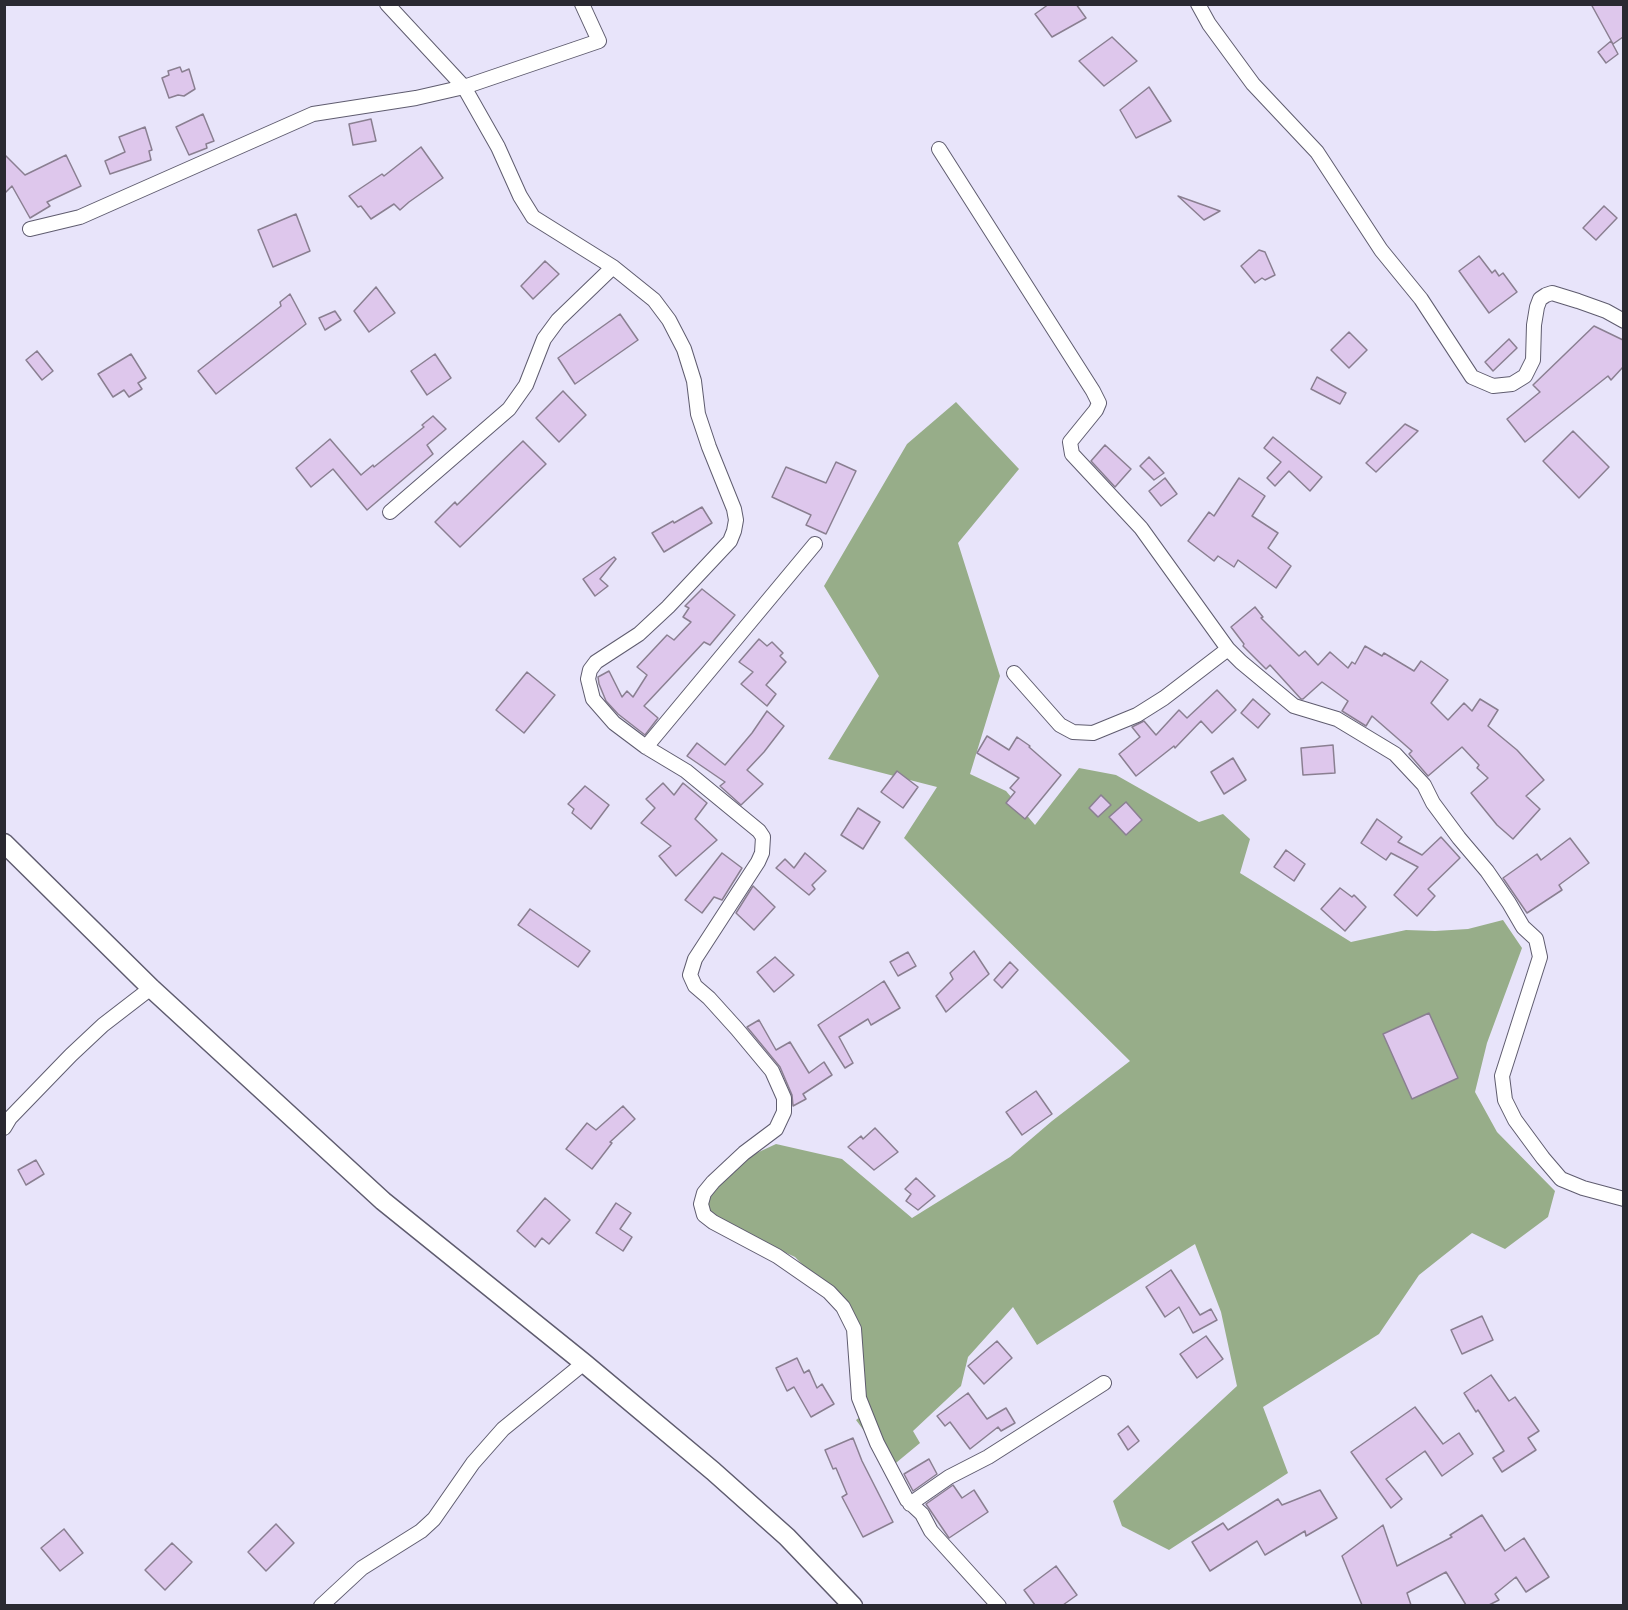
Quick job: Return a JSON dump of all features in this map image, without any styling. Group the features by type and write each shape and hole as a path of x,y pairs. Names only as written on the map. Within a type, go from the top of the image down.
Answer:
{"street":[{"path":"387,4 464,87 498,147 520,196 533,217 613,267 654,300 669,320 684,349 694,381 698,414 734,509 736,520 730,541 668,607 639,634 596,662 590,670 588,679 594,699 614,723 646,747 686,771 759,831 763,837 762,853 758,862 695,959 690,975 695,986 723,1014 771,1071 784,1098 784,1112 776,1129 744,1153 713,1182 704,1193 701,1204 704,1215 713,1222 777,1256 829,1292 843,1307 855,1329 859,1398 878,1443 910,1504 922,1514 932,1531 999,1605"},
{"path":"30,229 80,217 313,114 416,98 464,87 599,41 582,4"},
{"path":"1198,4 1209,24 1253,84 1317,152 1381,250 1420,299 1472,376 1493,386 1512,384 1525,376 1533,360 1533,325 1537,307 1546,295 1552,293 1578,301 1606,311 1623,321"},
{"path":"939,149 1093,390 1099,403 1070,442 1072,454 1141,528 1228,649 1240,662 1294,706 1337,719 1395,754 1424,785 1433,803 1498,887 1523,927 1536,939 1540,957 1502,1076 1505,1100 1515,1120 1562,1179 1583,1188 1623,1199"},
{"path":"390,512 509,409 526,385 544,339 558,320 613,267"},
{"path":"646,747 815,544"},
{"path":"1014,673 1060,725 1073,732 1093,733 1137,715 1164,699 1228,649"},
{"path":"4,843 151,988 383,1201 584,1363 713,1471 787,1537 853,1605"},
{"path":"6,1118 103,1026 151,988"},
{"path":"321,1605 362,1568 421,1531 434,1519 473,1463 503,1429 584,1363"},
{"path":"910,1504 1104,1383"}],"green space":[{"path":"956,402 1019,469 958,543 1000,676 970,774 1006,791 1035,825 1079,768 1116,775 1199,822 1223,814 1250,839 1240,873 1351,942 1406,930 1468,929 1503,920 1522,948 1487,1043 1475,1092 1497,1132 1555,1191 1548,1217 1505,1249 1472,1233 1419,1275 1379,1334 1263,1407 1288,1473 1169,1550 1122,1526 1113,1501 1237,1386 1221,1312 1195,1244 1037,1345 1013,1307 968,1357 961,1386 913,1431 920,1443 891,1467 856,1420 866,1413 856,1351 829,1292 795,1257 704,1215 713,1182 733,1164 776,1144 842,1159 912,1218 1010,1157 1052,1121 1130,1061 904,838 937,787 828,759 879,676 824,586 907,444"}],"building":[{"path":"1049,4 1076,4 1086,18 1052,37 1035,14"},
{"path":"1591,4 1623,4 1623,37 1613,44"},
{"path":"1112,37 1137,61 1104,86 1079,61"},
{"path":"1611,41 1618,54 1606,63 1598,52"},
{"path":"180,67 182,72 189,69 195,89 184,96 169,98 162,78 169,75 168,71"},
{"path":"1149,87 1171,121 1136,138 1120,110"},
{"path":"203,114 214,141 206,144 207,148 189,155 176,127"},
{"path":"371,119 376,141 353,145 349,124"},
{"path":"145,127 152,150 149,151 151,160 110,174 105,161 125,152 119,137"},
{"path":"421,147 443,178 400,210 394,204 371,219 349,196 382,174 384,176"},
{"path":"4,154 25,175 66,155 81,186 47,202 50,206 30,218 12,186 4,194"},
{"path":"1178,196 1220,211 1204,220"},
{"path":"1604,206 1617,218 1596,240 1583,228"},
{"path":"296,214 310,251 273,267 258,230"},
{"path":"1259,250 1265,252 1275,275 1265,280 1262,278 1255,283 1241,266"},
{"path":"1479,256 1492,273 1495,270 1499,276 1503,273 1517,292 1489,313 1459,271"},
{"path":"545,261 559,274 533,299 521,286"},
{"path":"376,287 395,313 369,332 354,311"},
{"path":"290,294 306,324 216,394 198,371 281,306 280,302"},
{"path":"335,311 341,320 325,330 319,318"},
{"path":"620,314 638,340 575,384 558,358"},
{"path":"1594,326 1623,340 1623,367 1611,380 1608,376 1525,442 1507,419 1540,392 1533,385"},
{"path":"1349,332 1367,350 1349,368 1331,350"},
{"path":"1509,339 1517,348 1493,371 1485,362"},
{"path":"37,351 53,371 42,380 26,360"},
{"path":"131,354 146,378 138,383 142,389 129,397 124,390 113,397 98,374"},
{"path":"435,354 451,378 427,395 411,371"},
{"path":"1317,377 1346,393 1340,404 1311,389"},
{"path":"563,391 586,415 559,442 536,418"},
{"path":"433,416 446,429 427,445 433,454 367,510 333,469 311,487 296,468 330,439 361,475 424,427 422,425"},
{"path":"1405,424 1418,431 1376,472 1366,463"},
{"path":"1573,431 1609,467 1579,498 1543,461"},
{"path":"1273,437 1322,477 1310,491 1289,471 1275,486 1267,478 1281,462 1264,448"},
{"path":"523,441 546,464 460,547 435,522 455,502 457,505"},
{"path":"1105,445 1131,469 1115,487 1091,461"},
{"path":"1149,457 1164,473 1154,480 1140,466"},
{"path":"836,462 856,471 826,534 806,525 811,515 772,497 786,467 826,483"},
{"path":"1165,478 1177,494 1161,506 1149,491"},
{"path":"1239,478 1265,496 1252,516 1278,533 1268,548 1291,566 1276,588 1238,560 1234,567 1218,556 1214,561 1188,541 1209,512 1214,516"},
{"path":"702,507 712,523 664,552 652,533"},
{"path":"614,557 616,559 600,579 608,586 595,596 583,579"},
{"path":"702,589 735,615 710,645 704,642 644,706 658,718 645,735 618,714 606,701 598,677 609,671 622,697 627,691 633,697 647,675 637,667 667,635 674,640 691,622 683,617 689,608 685,606"},
{"path":"1255,607 1263,617 1261,618 1299,656 1305,651 1318,665 1330,652 1348,668 1352,662 1355,664 1365,646 1382,656 1384,653 1414,671 1421,661 1448,680 1431,703 1448,720 1464,703 1472,711 1480,699 1498,710 1488,726 1517,750 1544,780 1526,796 1540,809 1513,839 1497,825 1471,793 1488,778 1477,768 1479,765 1462,747 1428,776 1409,754 1412,751 1372,716 1366,726 1342,711 1348,701 1322,682 1301,699 1270,665 1266,669 1243,646 1244,644 1231,627"},
{"path":"759,639 767,646 772,642 783,653 780,656 786,662 766,685 776,694 767,706 741,684 753,672 739,662"},
{"path":"527,672 555,695 524,733 496,710"},
{"path":"1217,690 1236,710 1212,733 1201,721 1175,748 1174,746 1136,776 1119,754 1140,737 1132,727 1144,721 1156,735 1179,710 1187,718"},
{"path":"1253,699 1270,714 1258,728 1241,713"},
{"path":"767,711 784,726 747,770 763,784 741,805 720,786 725,782 687,756 697,743 725,765"},
{"path":"987,736 1009,750 1017,737 1061,775 1025,819 1006,803 1015,792 1010,788 1019,778 977,753"},
{"path":"1333,745 1335,773 1303,775 1301,748"},
{"path":"1233,758 1246,780 1224,794 1211,772"},
{"path":"897,771 918,787 903,808 881,792"},
{"path":"663,783 674,795 683,783 707,803 695,819 717,840 676,876 659,856 671,846 641,823 655,808 646,799"},
{"path":"585,786 609,805 591,829 572,813 574,809 568,804"},
{"path":"1101,795 1111,805 1098,817 1089,808"},
{"path":"1126,802 1142,820 1126,835 1109,817"},
{"path":"858,808 880,822 863,849 841,835"},
{"path":"1377,819 1402,837 1398,842 1422,855 1441,837 1460,858 1428,889 1435,896 1417,916 1394,895 1418,867 1391,853 1386,860 1361,843"},
{"path":"1570,838 1589,863 1559,885 1562,890 1527,913 1503,878 1537,854 1541,860"},
{"path":"1286,850 1305,864 1294,881 1274,867"},
{"path":"722,853 742,868 722,900 714,897 702,913 685,900"},
{"path":"805,853 826,871 812,885 815,889 809,895 776,868 785,859 794,868"},
{"path":"753,886 775,907 754,930 736,913"},
{"path":"1340,888 1352,897 1354,895 1366,907 1345,931 1321,909"},
{"path":"530,909 590,951 578,967 518,925"},
{"path":"974,951 989,974 946,1012 936,996 953,979 950,973"},
{"path":"908,952 916,966 898,976 890,962"},
{"path":"775,957 794,975 774,992 757,972"},
{"path":"1010,962 1018,970 1002,988 994,980"},
{"path":"884,981 900,1008 871,1025 868,1019 839,1037 853,1063 845,1068 818,1025"},
{"path":"1429,1013 1458,1078 1412,1099 1383,1034"},
{"path":"759,1020 776,1050 790,1042 809,1073 824,1062 832,1075 803,1094 806,1099 793,1106 792,1095 780,1067 747,1027"},
{"path":"1036,1091 1052,1114 1022,1135 1006,1112"},
{"path":"623,1106 635,1119 610,1142 612,1143 592,1169 566,1149 587,1123 596,1130"},
{"path":"875,1128 898,1152 874,1170 848,1147 861,1136 863,1139"},
{"path":"36,1160 44,1174 26,1185 18,1170"},
{"path":"916,1178 935,1196 918,1210 906,1201 911,1194 905,1189"},
{"path":"545,1198 570,1220 549,1244 542,1238 535,1247 517,1231"},
{"path":"616,1203 631,1213 620,1229 632,1237 623,1251 596,1233"},
{"path":"1171,1270 1200,1315 1211,1309 1217,1320 1193,1333 1179,1307 1165,1317 1146,1287"},
{"path":"1482,1316 1493,1340 1462,1354 1451,1330"},
{"path":"1206,1336 1223,1359 1197,1378 1180,1354"},
{"path":"997,1341 1012,1358 984,1384 968,1366"},
{"path":"797,1358 804,1373 809,1370 817,1388 822,1384 834,1404 811,1417 794,1387 787,1391 776,1368"},
{"path":"1491,1375 1509,1401 1515,1397 1539,1431 1528,1438 1536,1450 1502,1472 1493,1458 1504,1451 1478,1410 1476,1412 1464,1393"},
{"path":"968,1393 987,1419 1006,1408 1015,1423 1001,1431 998,1427 970,1449 950,1422 945,1426 937,1416"},
{"path":"1415,1407 1443,1444 1459,1433 1473,1454 1442,1476 1425,1451 1386,1479 1402,1499 1391,1508 1351,1452"},
{"path":"1128,1426 1139,1441 1128,1450 1118,1434"},
{"path":"853,1438 893,1522 863,1537 842,1497 847,1494 825,1450"},
{"path":"929,1459 937,1474 913,1491 904,1474"},
{"path":"953,1485 962,1498 974,1490 988,1512 949,1538 926,1504"},
{"path":"1320,1490 1337,1518 1306,1536 1305,1531 1265,1555 1257,1541 1210,1571 1192,1542 1223,1523 1228,1530 1278,1499 1282,1505"},
{"path":"1482,1515 1505,1551 1524,1538 1549,1577 1526,1592 1516,1577 1495,1594 1499,1600 1489,1605 1466,1605 1446,1572 1407,1593 1411,1605 1362,1605 1342,1556 1383,1525 1397,1566 1452,1537 1450,1535"},
{"path":"276,1524 294,1543 266,1571 248,1552"},
{"path":"64,1529 83,1553 60,1571 41,1548"},
{"path":"172,1543 192,1562 165,1590 145,1570"},
{"path":"1056,1566 1077,1595 1063,1605 1035,1605 1024,1590"}]}
